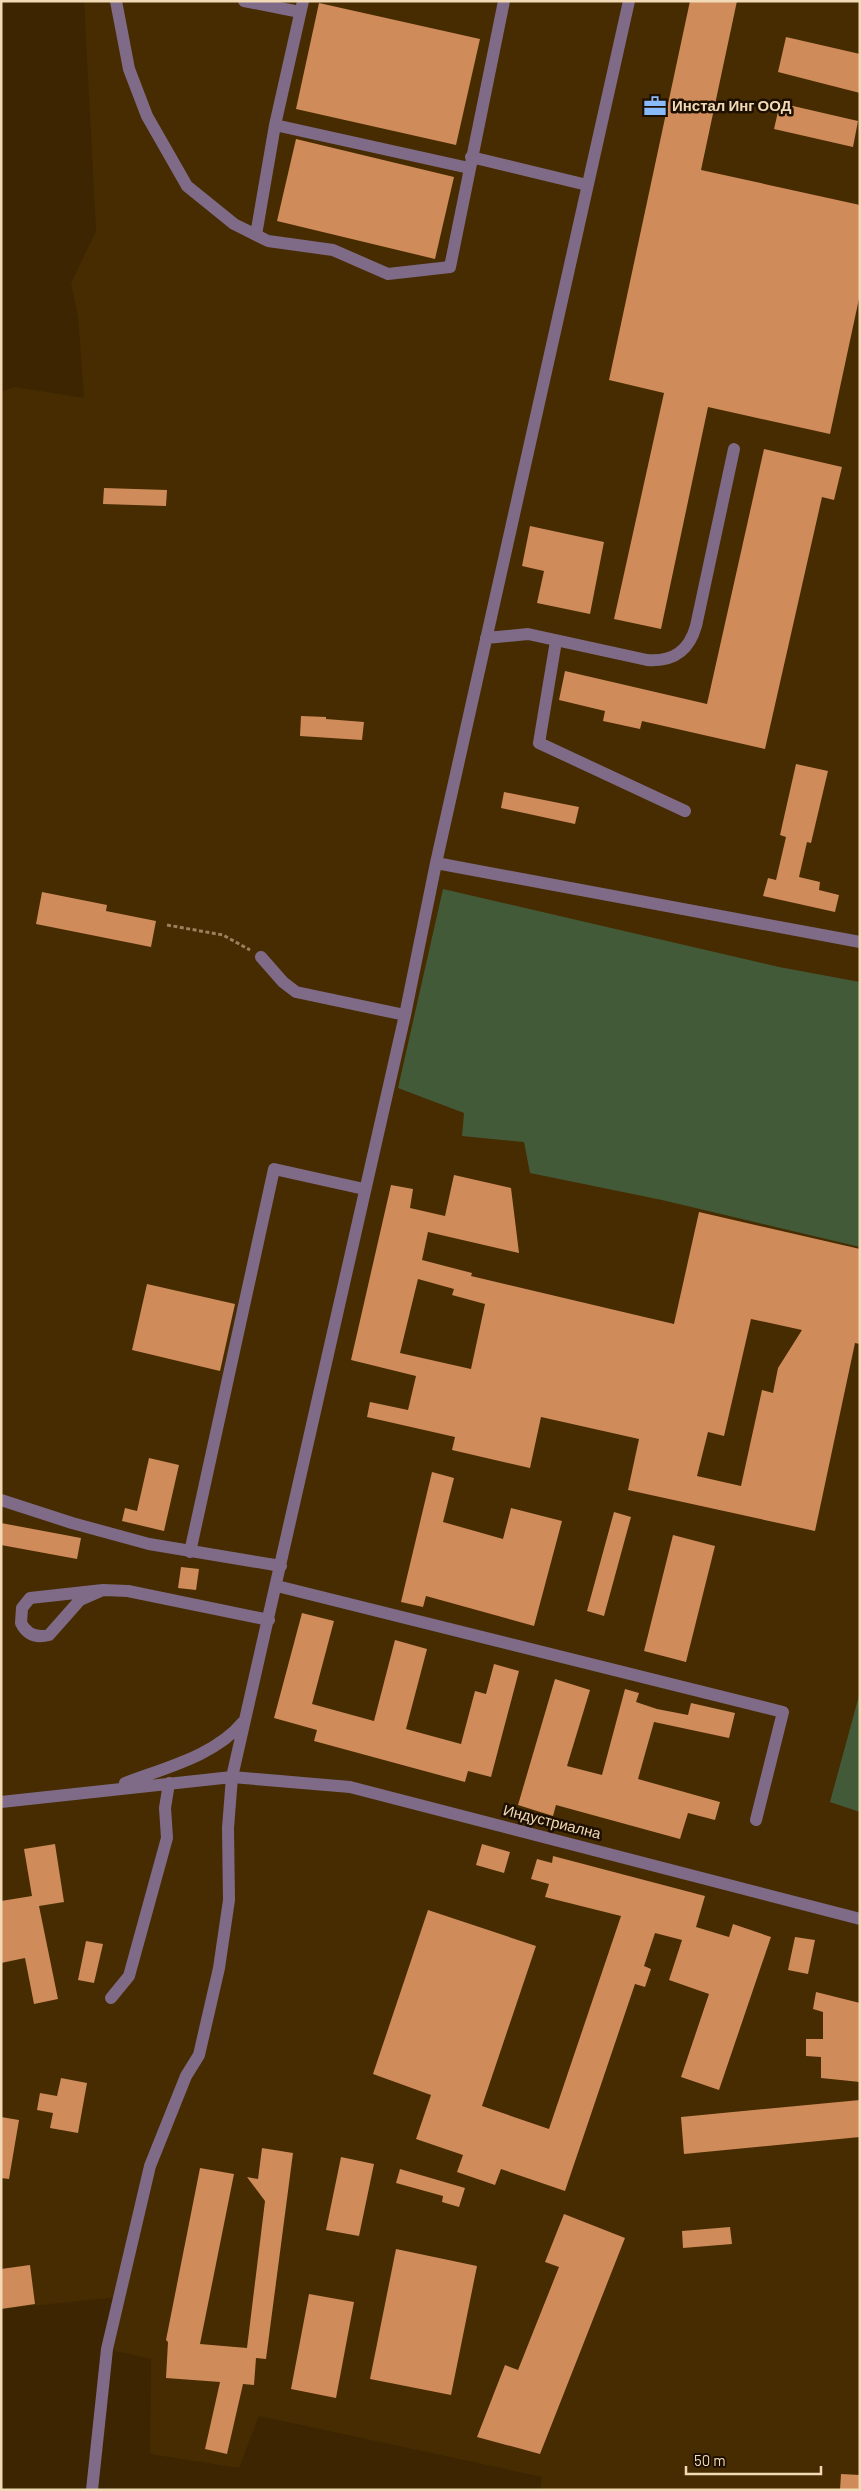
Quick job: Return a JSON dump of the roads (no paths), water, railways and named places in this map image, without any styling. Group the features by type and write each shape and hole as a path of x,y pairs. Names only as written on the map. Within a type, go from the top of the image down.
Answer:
{"street":[{"path":"116,1 133,78 147,116 187,186 234,224 268,242 333,250 388,274 450,267 504,1"},
{"path":"244,1 301,7 275,125 256,235"},
{"path":"92,2490 108,2349 150,2166 186,2076 199,2055 219,1968 229,1900 228,1828 232,1777 277,1586 364,1189 405,1015 436,863 629,1"},
{"path":"275,125 588,185"},
{"path":"486,638 528,634 654,661 673,657 684,650 692,639 696,626 734,449"},
{"path":"556,641 538,743 685,812"},
{"path":"436,863 860,942"},
{"path":"262,957 283,982 296,992 405,1015"},
{"path":"190,1552 274,1169 364,1189"},
{"path":"1,1500 72,1524 149,1544 281,1566"},
{"path":"277,1586 783,1712 756,1820"},
{"path":"103,1590 80,1600 49,1635 37,1636 31,1634 22,1624 22,1608 30,1598 103,1590 128,1591 269,1620"},
{"path":"1,1802 108,1789 201,1753 232,1736 246,1718"},
{"name":"Индустриална","path":"108,1789 232,1777 350,1787 860,1920"},
{"path":"111,1998 129,1976 167,1838 165,1808 168,1782"}],"place":[{"name":"Инстал Инг ООД","path":"655,106"}]}
